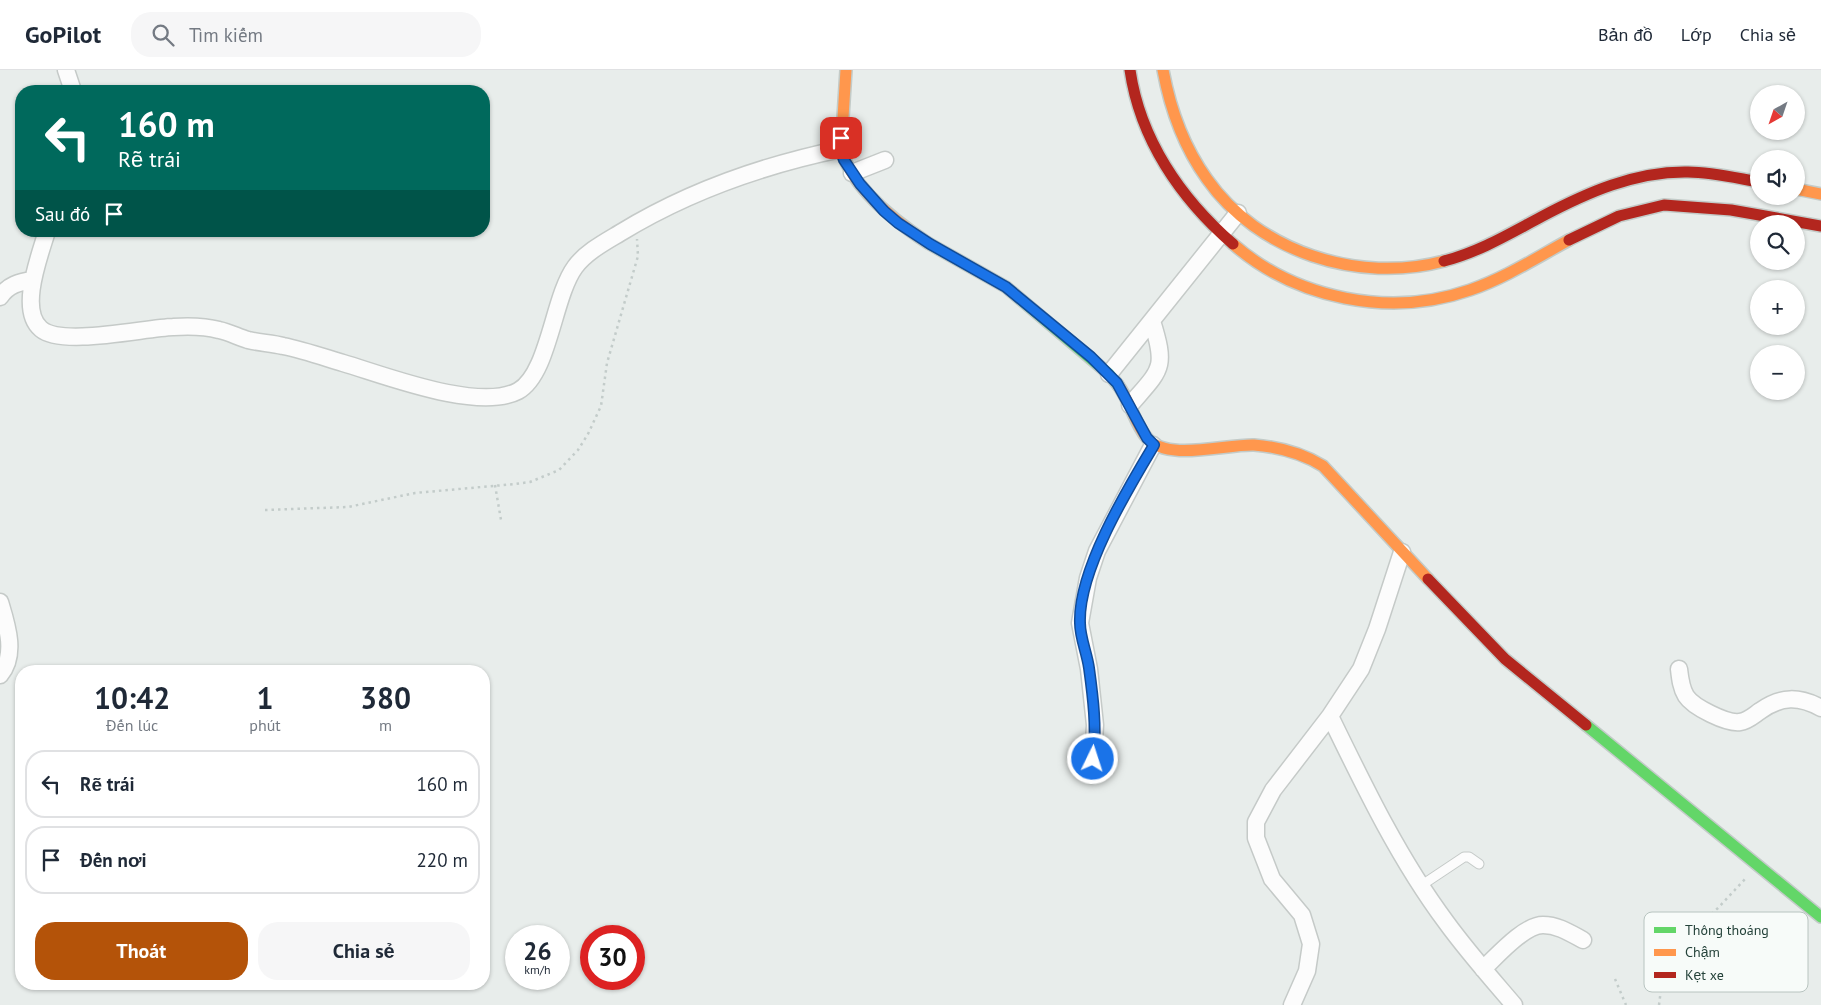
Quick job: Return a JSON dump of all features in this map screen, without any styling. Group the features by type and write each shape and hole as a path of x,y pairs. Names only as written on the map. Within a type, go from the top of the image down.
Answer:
{"street":[{"path":"66,70 71,85"},
{"path":"846,70 840,149 852,173 865,190 898,223 930,244 1006,287 1109,374 1130,406 1147,438 1154,445 1163,449 1178,451 1232,445 1275,448 1304,455 1323,466 1402,552 1505,659 1821,917"},
{"path":"1130,70 1138,107 1149,138 1165,168 1189,201 1221,233 1254,260 1284,279 1314,292 1346,299 1384,303 1443,297 1483,285 1585,232 1618,218 1641,210 1665,205 1740,210 1821,226"},
{"path":"1163,70 1174,117 1214,189 1238,213 1271,238 1298,251 1326,261 1354,266 1408,268 1433,264 1485,247 1561,207 1622,181 1652,174 1686,172 1721,175 1750,180"},
{"path":"45,237 33,280 32,316 40,329 56,336 68,337 118,333 172,326 208,327 245,339 297,349 427,389 492,397 517,391 526,384 540,362 561,296 575,267 585,256 632,226 674,204 747,175 811,155 840,149"},
{"path":"852,173 885,160"},
{"path":"1805,191 1821,194"},
{"path":"1109,374 1238,213"},
{"path":"0,297 9,287 17,282 33,280"},
{"path":"1130,406 1154,377 1161,362 1160,349 1152,321"},
{"path":"1093,759 1095,725 1089,669 1080,623 1084,595 1091,564 1097,551 1134,478 1154,445"},
{"path":"1292,1005 1306,971 1310,944 1302,915 1272,880 1256,838 1256,822 1273,790 1330,716 1361,669 1377,629 1402,552"},
{"path":"0,602 9,640 10,659 0,675"},
{"path":"1679,670 1682,687 1690,701 1729,721 1739,722 1748,719 1782,699 1797,699 1810,702 1821,708"},
{"path":"1330,716 1377,810 1422,885 1445,921 1514,1005"},
{"path":"1483,969 1518,937 1531,928 1541,925 1563,929 1583,940"}],"lane":[{"path":"1422,885 1464,857 1469,857 1479,864"}],"path":[{"path":"264,510 348,506 415,493 530,482 559,470 578,450 601,406 607,363 638,256 637,241 632,226"},
{"path":"495,485 500,520"},
{"path":"1714,912 1757,865"},
{"path":"1615,979 1626,1005"},
{"path":"1659,1005 1661,992"}],"traffic: fast":[{"path":"928,243 1006,287 1109,374 1118,385"},
{"path":"1586,725 1821,917"}],"traffic: slow":[{"path":"846,70 841,149 847,163 855,177 877,203 902,225 928,243"},
{"path":"1163,70 1179,127 1191,154 1207,179 1228,204 1254,226 1282,243 1313,256 1345,264 1378,268 1412,267 1444,261"},
{"path":"1805,191 1821,194"},
{"path":"1233,244 1258,263 1285,278 1315,290 1345,298 1376,302 1408,302 1439,298 1470,290 1496,280 1569,240"},
{"path":"1118,385 1143,432 1156,445 1168,449 1182,450 1242,445 1263,446 1299,454 1323,466 1428,579"}],"traffic: jam":[{"path":"1130,70 1143,120 1165,166 1196,207 1233,244"},
{"path":"1444,261 1482,248 1575,200 1630,179 1668,173 1697,172 1750,180"},
{"path":"1569,240 1619,216 1664,205 1731,210 1821,226"},
{"path":"1428,579 1505,659 1586,725"}],"route":[{"path":"841,138 840,149 844,160 860,184 884,211 898,223 930,244 988,275 1022,298 1091,357 1117,383 1147,438 1154,445 1134,478 1097,551 1091,564 1084,595 1080,623 1089,669 1095,725 1096,743 1093,759"}]}
